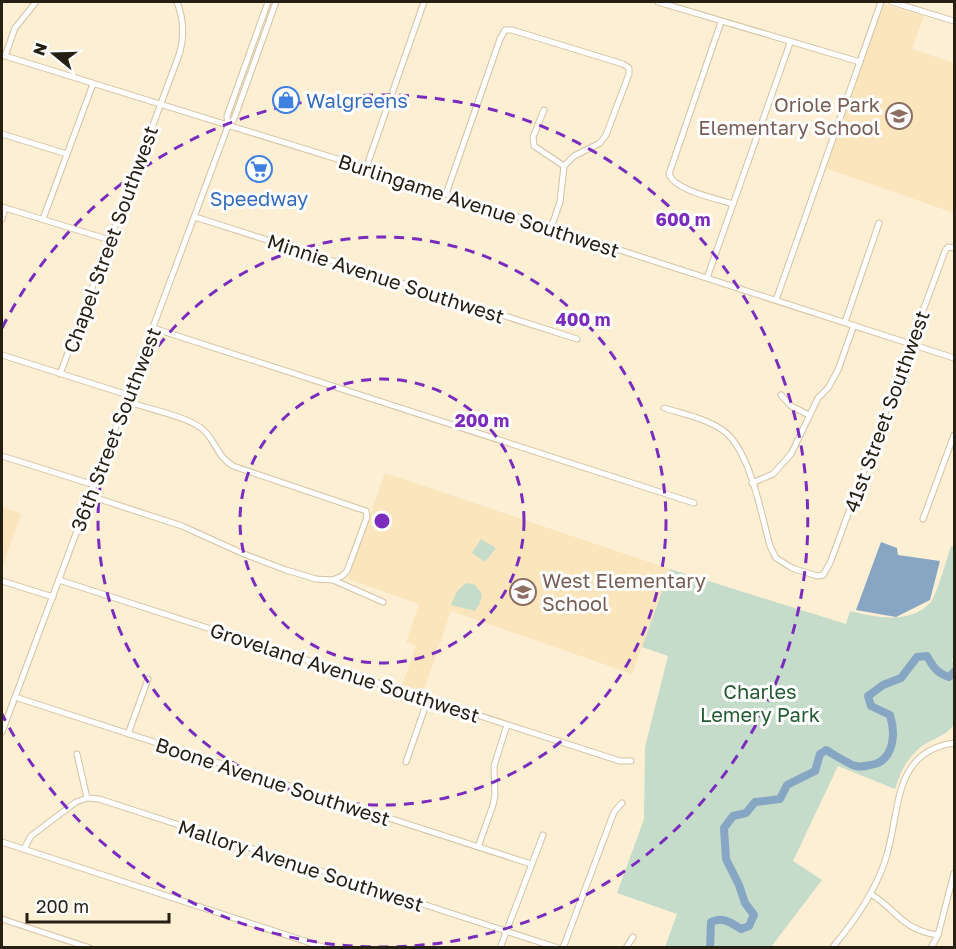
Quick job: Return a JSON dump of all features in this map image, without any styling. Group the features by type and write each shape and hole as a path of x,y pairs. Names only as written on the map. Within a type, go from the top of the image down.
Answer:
{"street":[{"path":"3,55 15,28 36,2"},
{"name":"Chapel Street Southwest","path":"60,374 179,55 183,38 183,20 177,2"},
{"name":"36th Street Southwest","path":"228,126 227,116 268,2"},
{"name":"36th Street Southwest","path":"2,732 276,2"},
{"path":"366,168 424,2"},
{"path":"658,2 860,62"},
{"path":"776,300 860,62 878,2"},
{"path":"892,2 954,21"},
{"path":"721,22 669,174 671,179 681,187 733,204"},
{"path":"446,194 505,30 512,30 623,64 629,68 629,74 606,135 600,143 574,156 564,166 560,202 551,228"},
{"path":"253,66 251,61 254,42"},
{"path":"707,278 790,43"},
{"name":"Burlingame Avenue Southwest","path":"3,55 366,168 954,358"},
{"path":"43,219 93,84"},
{"path":"544,110 533,137 534,147 564,166"},
{"path":"2,134 67,154"},
{"path":"2,219 4,207 110,240"},
{"name":"Minnie Avenue Southwest","path":"195,217 578,339"},
{"path":"845,322 879,223"},
{"name":"41st Street Southwest","path":"752,483 770,546 776,558 792,568 817,576 822,574 830,563 945,251 951,247"},
{"path":"664,408 712,424 729,435 742,454 752,483 773,474 791,454 818,398 828,388 838,370 854,325"},
{"path":"153,328 694,503"},
{"path":"2,355 127,398 201,428 223,460 233,466 360,508 367,513 367,517 346,571 342,576 333,580"},
{"path":"781,395 791,406 809,415"},
{"path":"923,519 954,435"},
{"path":"2,456 94,485"},
{"path":"90,496 187,528 252,558 286,570 316,579 333,580 383,602"},
{"name":"Groveland Avenue Southwest","path":"59,580 620,761 631,761"},
{"path":"2,581 52,597"},
{"path":"128,734 148,680"},
{"name":"Boone Avenue Southwest","path":"15,697 531,864"},
{"path":"406,762 429,699"},
{"path":"2,706 10,709"},
{"path":"478,847 493,805 494,766 507,725"},
{"path":"832,948 871,894 888,851 897,798 903,780 921,758 938,746 954,743"},
{"path":"24,849 31,836 76,802 87,798 77,753"},
{"name":"Mallory Avenue Southwest","path":"87,798 99,799 558,948"},
{"path":"563,948 614,812 622,803"},
{"path":"500,948 543,835"},
{"path":"2,842 326,948"},
{"path":"931,948 938,935 954,873"},
{"path":"871,894 900,920 914,929 938,935"},
{"path":"2,919 90,948"},
{"path":"626,948 633,937"}],"shaded area":[{"name":"Oriole Park Elementary School","path":"884,4 924,16 912,49 954,63 954,213 825,168"},
{"name":"West Elementary School","path":"385,473 670,569 632,674 451,611 422,695 401,688 416,646 406,642 419,604 348,579"},
{"path":"2,507 21,514 2,568"}],"green space":[{"path":"481,539 496,548 485,562 472,553"},
{"name":"Charles Lemery Park","path":"951,546 954,547 954,653 952,661 954,663 955,694 955,719 952,727 925,744 912,756 895,789 838,766 793,861 822,880 771,947 665,947 677,914 617,893 644,819 645,747 668,656 642,647 670,569 846,624 850,611 891,618 902,617 921,610 933,599"},
{"path":"466,583 475,585 482,594 475,611 451,605 457,591"}],"water":[{"path":"881,542 897,548 898,555 940,561 930,600 896,617 856,610"}],"waterway":[{"path":"710,948 711,922 723,920 741,929 749,926 754,915 745,903 726,859 724,828 733,816 746,813 755,802 780,799 787,785 815,771 820,754 826,750 856,766 878,763 884,759 891,746 892,722 890,715 871,706 868,696 883,685 901,678 917,657 927,656 941,674 949,677 954,672"}],"place":[{"name":"Walgreens","path":"286,100"},
{"name":"Oriole Park Elementary School","path":"899,116"},
{"name":"Speedway","path":"259,169"},
{"name":"West Elementary School","path":"523,592"}]}
